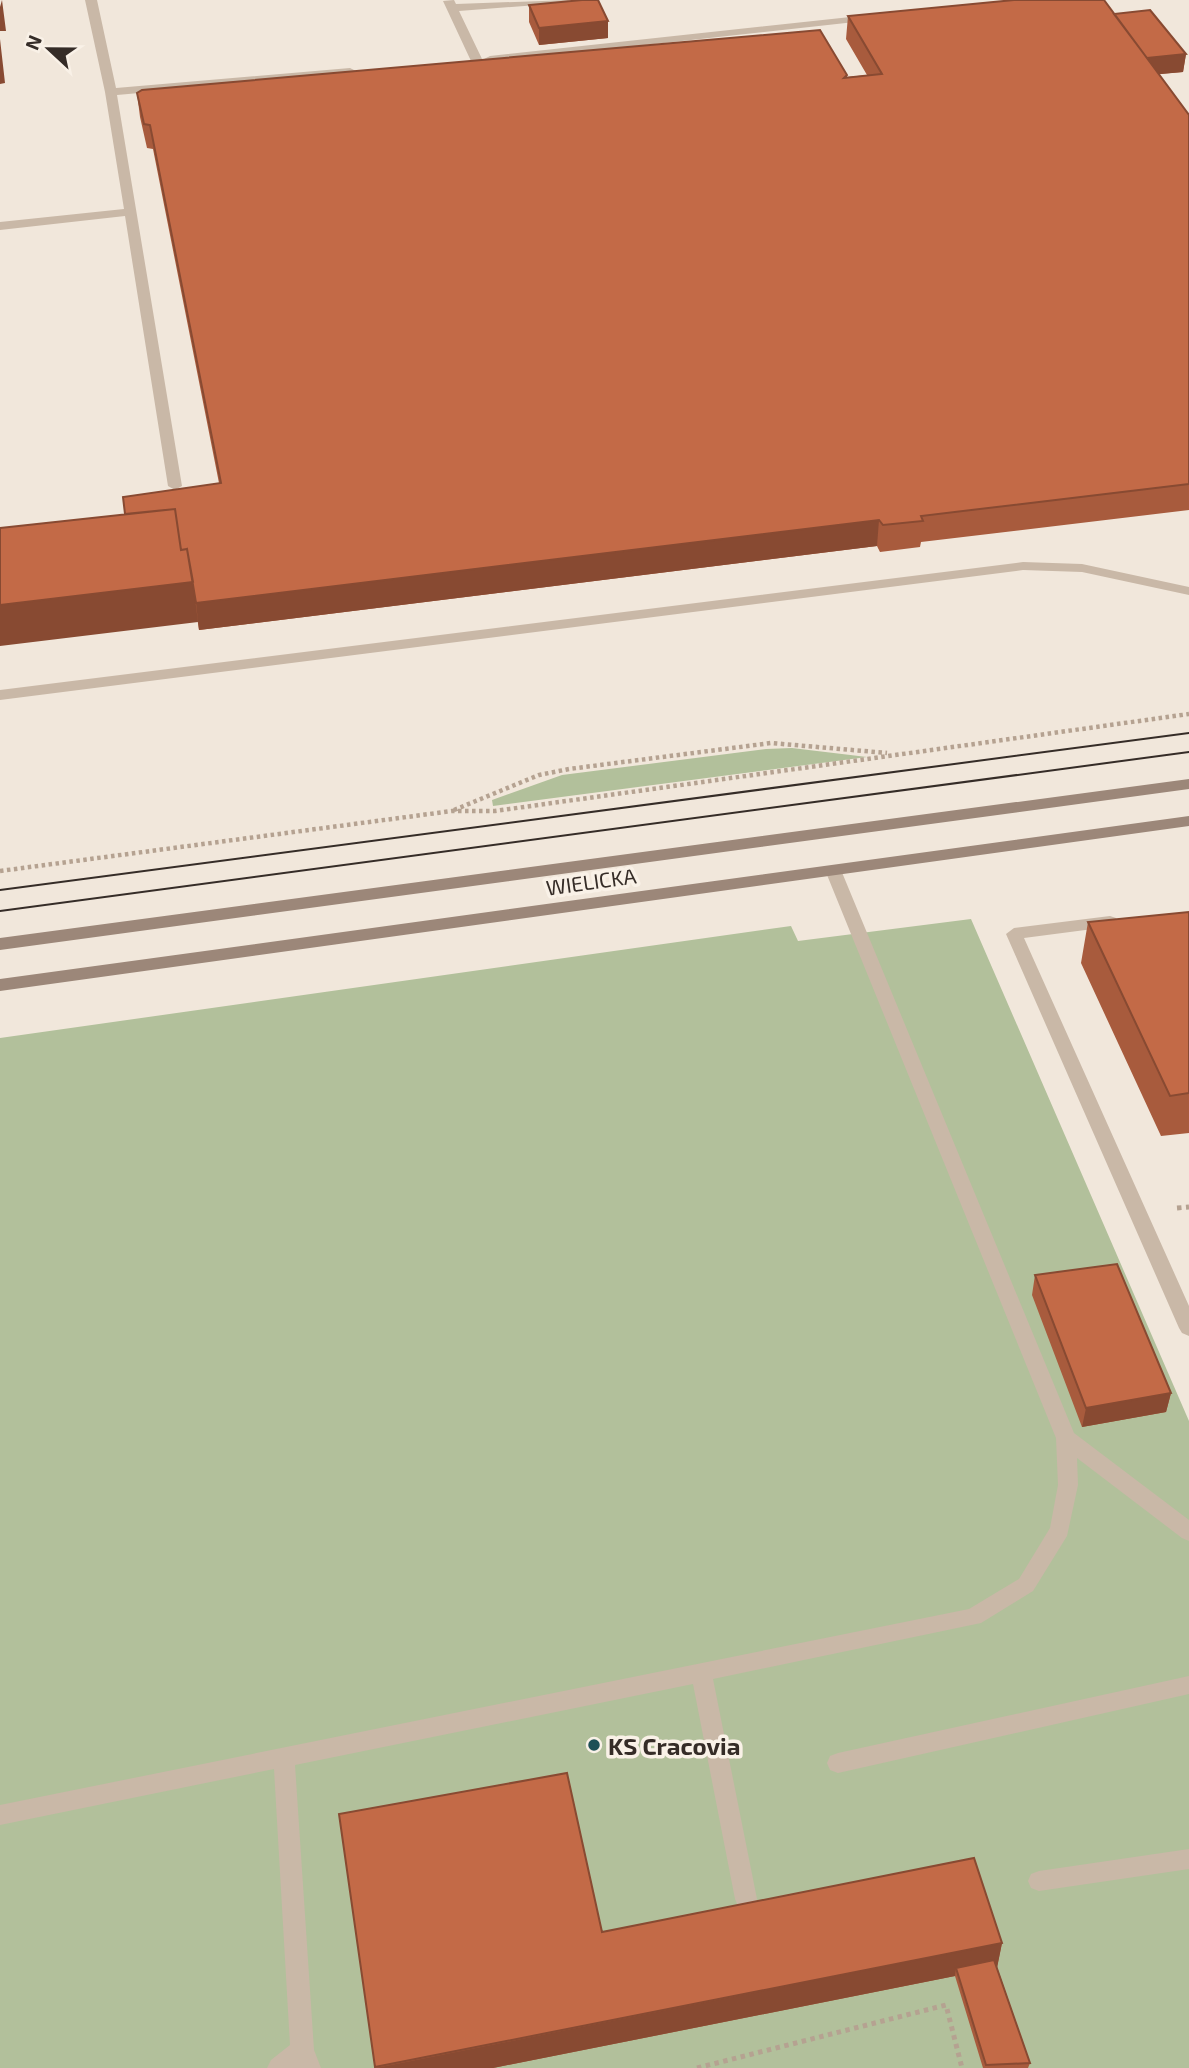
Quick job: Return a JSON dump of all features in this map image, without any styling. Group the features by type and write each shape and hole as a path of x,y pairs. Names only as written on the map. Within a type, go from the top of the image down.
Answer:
{"main road":[{"name":"WIELICKA","path":"0,944 1189,784"},
{"name":"WIELICKA","path":"0,985 1189,821"}],"lane":[{"path":"91,0 111,92 175,486"},
{"path":"477,61 450,4 564,0"},
{"path":"464,62 888,16"},
{"path":"111,92 360,71"},
{"path":"0,226 129,212"},
{"path":"0,695 1023,566 1082,568 1189,591"},
{"path":"0,1815 974,1617 1026,1585 1060,1530 1068,1485 1066,1438 833,870"},
{"path":"1122,920 1014,934 1189,1328"},
{"path":"1066,1438 1189,1532"},
{"path":"701,1672 746,1899"},
{"path":"838,1763 1189,1685"},
{"path":"279,2068 306,2059 284,1757"},
{"path":"1039,1881 1189,1859"}],"path":[{"path":"0,871 452,811 495,811 1189,713"},
{"path":"452,811 539,775 771,743 895,754"},
{"path":"698,2068 946,2005 962,2068"}],"green space":[{"path":"792,748 867,757 493,806 492,800 562,775"},
{"name":"KS Cracovia","path":"971,919 1189,1421 1189,2068 0,2068 0,1038 791,926 798,941"}],"building":[{"path":"598,0 608,21 539,28 529,5"},
{"path":"1014,0 1104,0 1189,115 1189,484 921,516 923,521 883,525 879,520 196,603 187,549 181,550 175,509 125,514 123,497 221,483 150,125 144,124 137,93 142,90 820,30 847,75 844,78 882,74 848,16"},
{"path":"1150,10 1186,54 1147,58 1114,14"},
{"path":"175,509 181,550 187,549 193,582 0,605 0,528"},
{"path":"1189,912 1189,1093 1170,1096 1088,922"},
{"path":"1117,1264 1171,1393 1086,1408 1035,1275"},
{"path":"567,1773 602,1932 974,1858 1002,1943 375,2067 339,1814"},
{"path":"994,1960 1030,2063 986,2065 956,1968"}],"tram line":[{"path":"0,890 1189,733"},
{"path":"0,911 1189,752"}],"place":[{"name":"KS Cracovia","path":"594,1745"}]}
